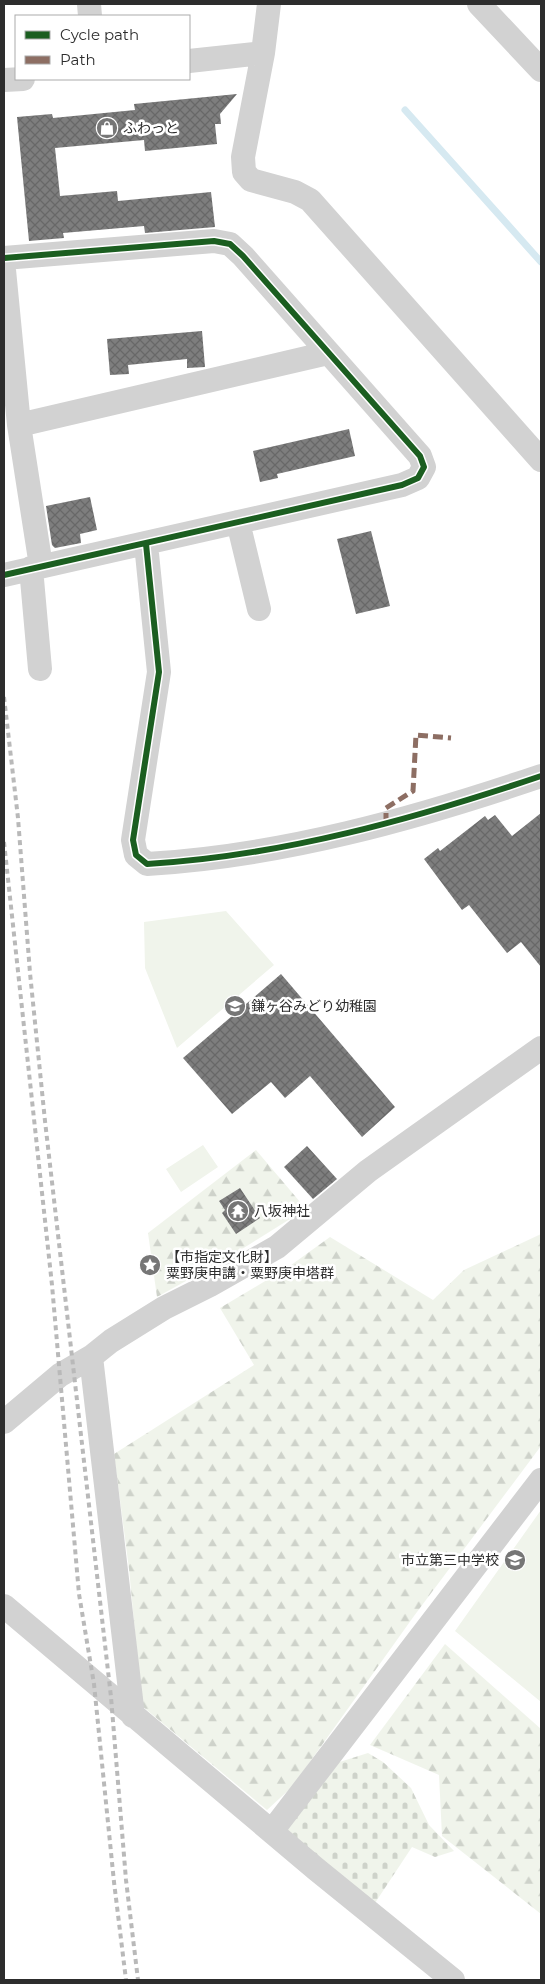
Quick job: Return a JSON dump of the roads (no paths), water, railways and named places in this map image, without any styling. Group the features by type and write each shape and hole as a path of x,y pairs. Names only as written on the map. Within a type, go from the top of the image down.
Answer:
{"street":[{"path":"270,4 263,53 243,158 244,172 251,180 295,192 310,200 541,460"},
{"path":"479,4 541,70"},
{"path":"190,61 263,53"},
{"path":"4,258 214,241 230,244 420,456 424,467 418,478 402,485 24,570"},
{"path":"4,270 19,425 24,570 40,669"},
{"path":"19,425 328,353"},
{"path":"238,522 260,609"},
{"path":"146,544 159,672 133,840 136,855 147,864 186,862 243,854 348,833 452,806 541,776"},
{"path":"4,1422 60,1375 91,1357 111,1341 164,1308 210,1285 277,1246 368,1171 541,1048"},
{"path":"91,1357 133,1716"},
{"path":"272,1831 541,1480"},
{"path":"4,1606 133,1716 454,1980"}],"waterway":[{"path":"405,110 541,262"}],"railway":[{"path":"4,697 18,818 30,973 45,1121 111,1697 126,1880 138,1980"},
{"path":"4,842 52,1285 79,1594 94,1684 126,1980"}],"place":[{"name":"ふわっと","path":"107,128"},
{"name":"鎌ヶ谷みどり幼稚園","path":"235,1006"},
{"name":"八坂神社","path":"238,1211"},
{"name":"【市指定文化財】 粟野庚申講・粟野庚申塔群","path":"150,1265"},
{"name":"市立第三中学校","path":"515,1560"}]}
